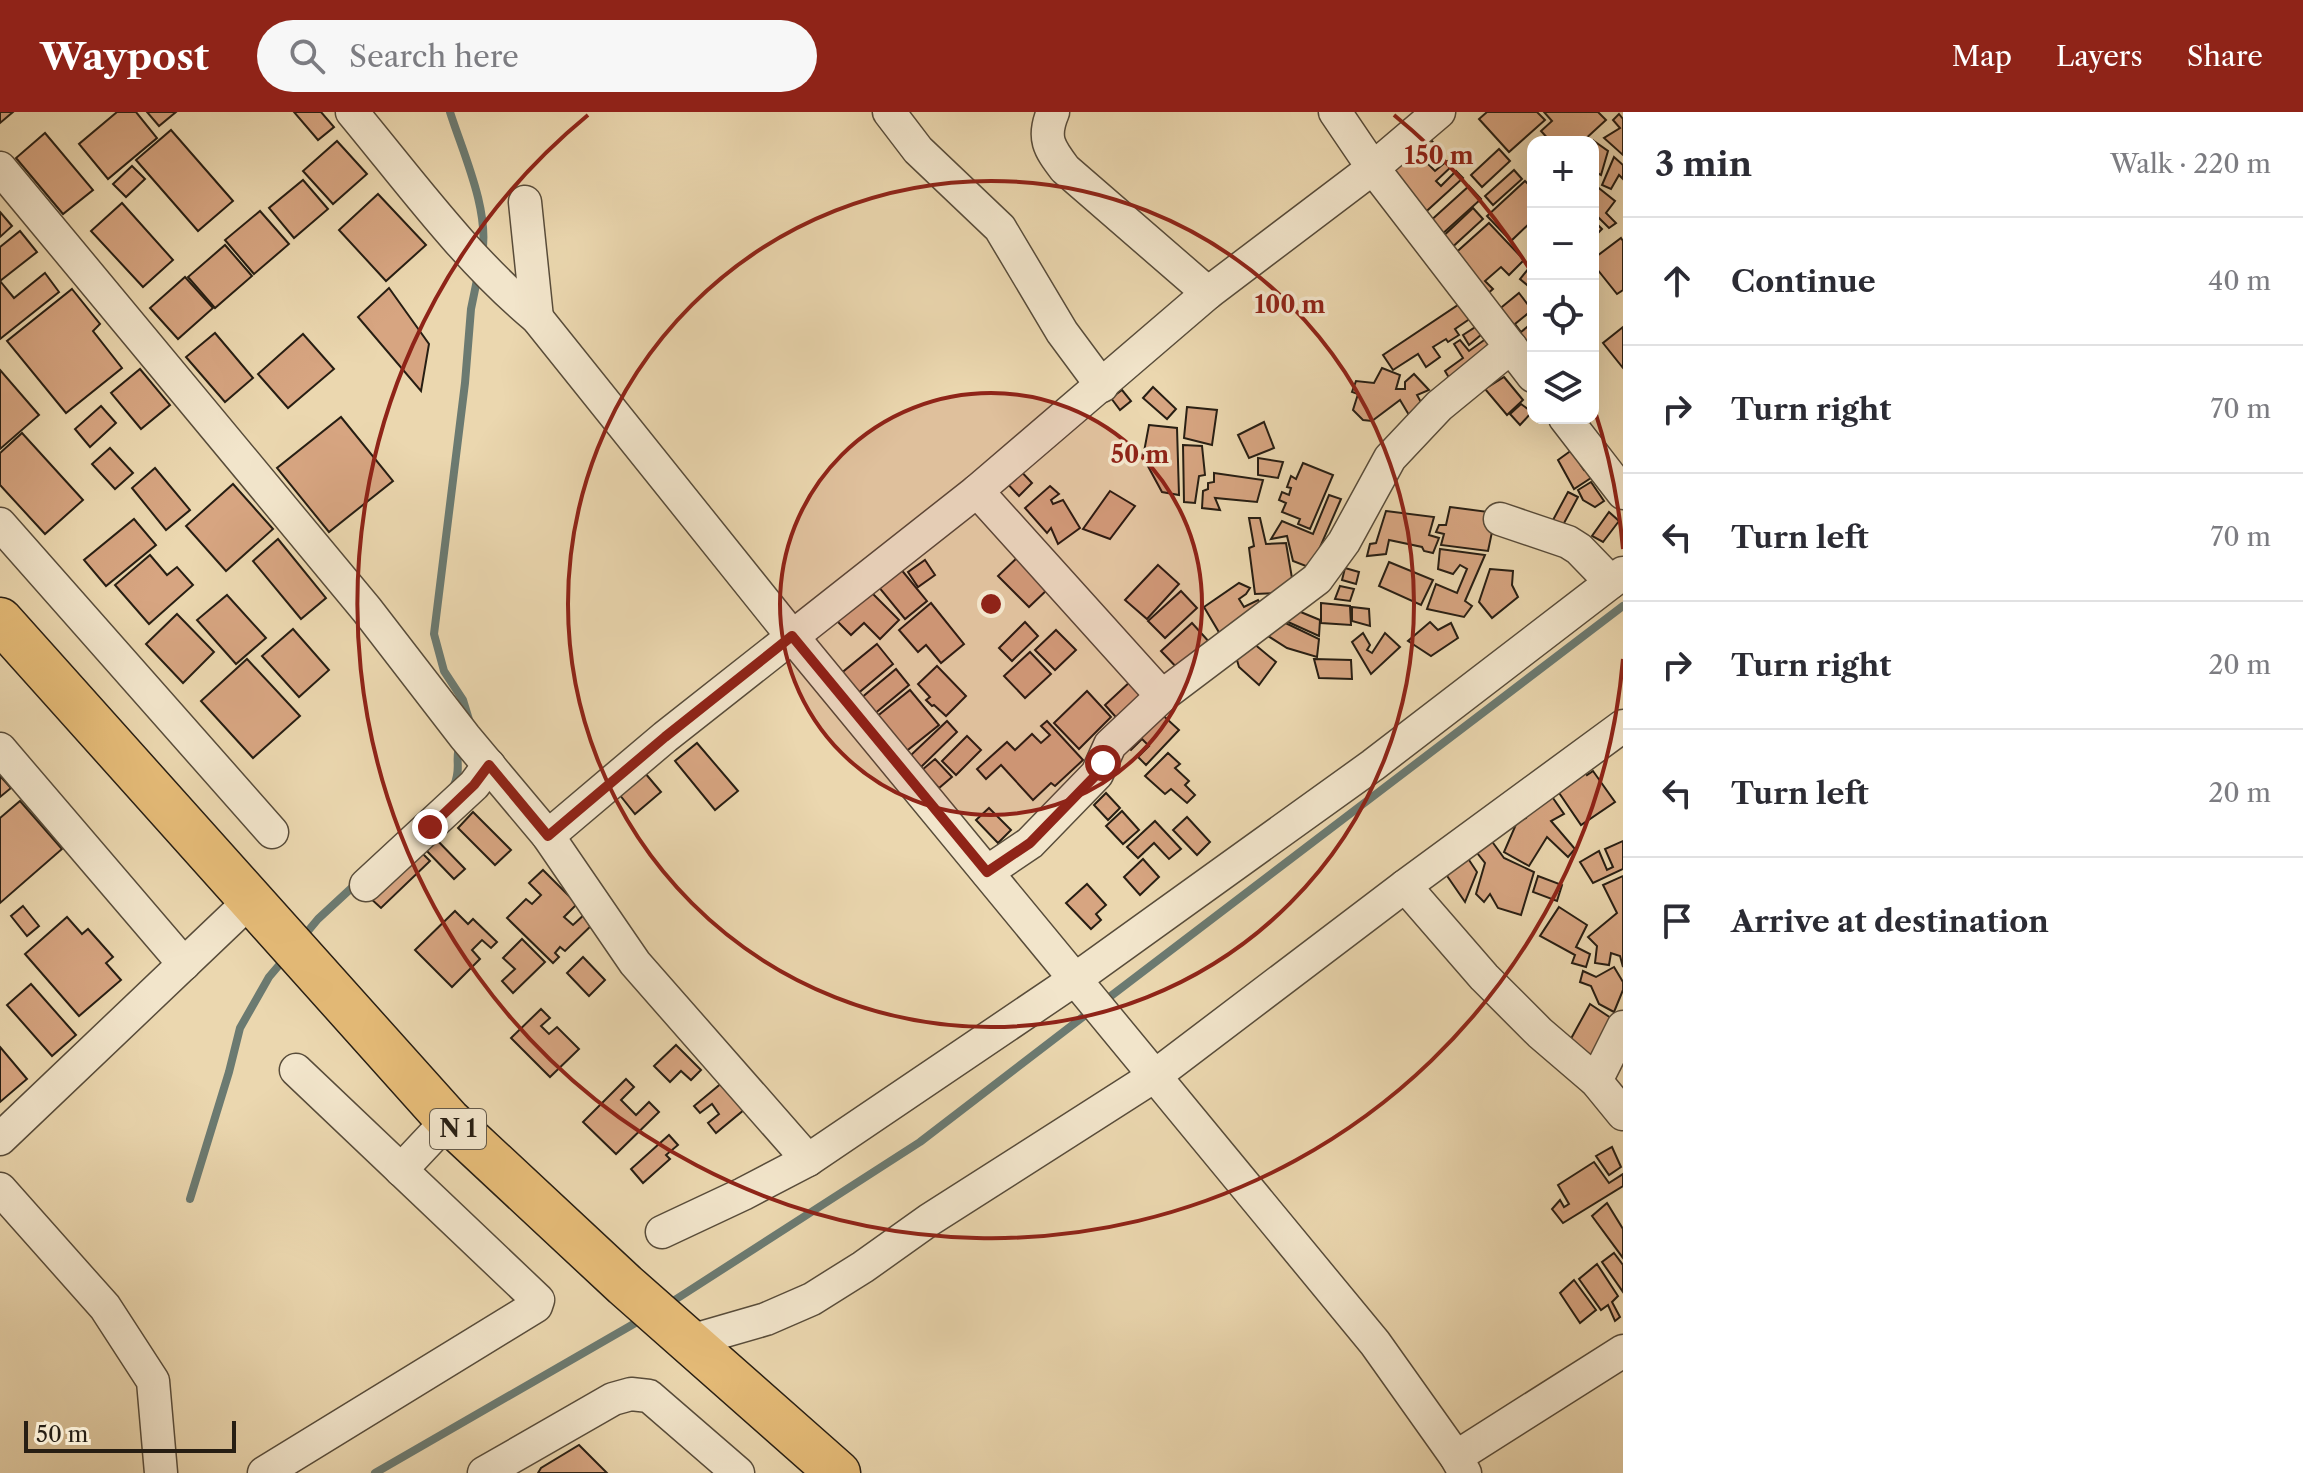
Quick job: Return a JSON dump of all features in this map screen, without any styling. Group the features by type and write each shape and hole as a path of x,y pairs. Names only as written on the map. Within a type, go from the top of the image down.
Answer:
{"highway":[{"name":"N 1","path":"0,620 448,1120 625,1285 838,1473"}],"street":[{"path":"352,112 462,245 503,290 537,318 792,636 1375,1343 1460,1465 1623,1351"},
{"path":"889,112 918,150 1000,228 1062,332 1102,386"},
{"path":"1053,112 1046,134 1052,152 1065,169 1208,293"},
{"path":"1335,112 1373,168 1527,368"},
{"path":"548,836 643,755 977,491 1208,293 1373,168 1439,112"},
{"path":"0,168 367,610 548,836 635,963 808,1160"},
{"path":"525,202 537,318"},
{"path":"987,872 1030,843 1097,774 1110,745 1162,696 1317,579 1344,542 1390,458 1439,406 1511,347"},
{"path":"1570,424 1623,493"},
{"path":"977,491 1162,696"},
{"path":"662,1232 808,1160 1082,988 1617,577 1568,542 1500,519"},
{"path":"0,524 272,832"},
{"path":"681,1334 766,1319 812,1299 863,1267 929,1220 1156,1075 1623,726"},
{"path":"0,749 184,964"},
{"path":"366,885 474,785 489,765"},
{"path":"1405,886 1484,977 1540,1033 1596,1081 1623,1114"},
{"path":"0,1139 184,964 262,912"},
{"path":"1596,1081 1623,1027"},
{"path":"264,1473 537,1304 538,1300 296,1070"},
{"path":"401,1170 448,1120"},
{"path":"0,1189 105,1307 153,1381 161,1473"},
{"path":"484,1473 613,1399 631,1394 649,1396 738,1473"}],"building":[{"path":"0,112 13,112 0,123"},
{"path":"117,112 136,112 157,138 108,179 79,144"},
{"path":"147,112 176,112 159,126"},
{"path":"294,112 321,112 334,127 318,140"},
{"path":"1487,112 1537,112 1545,120 1509,152 1479,119"},
{"path":"1544,112 1598,112 1606,120 1589,136 1546,136 1541,131 1552,121"},
{"path":"1619,114 1623,119 1623,155 1604,138 1620,128 1613,120"},
{"path":"171,130 233,201 198,231 136,160"},
{"path":"1424,132 1438,148 1425,161 1435,171 1447,161 1452,166 1436,181 1441,186 1456,171 1463,178 1419,218 1382,175"},
{"path":"45,133 93,190 63,214 16,158"},
{"path":"337,141 367,174 333,204 303,171"},
{"path":"1599,145 1608,151 1599,174"},
{"path":"1499,149 1510,161 1482,187 1471,175"},
{"path":"1614,157 1623,165 1623,179 1619,175 1611,189 1602,185"},
{"path":"132,166 145,179 126,197 113,184"},
{"path":"1514,170 1522,179 1493,205 1485,196"},
{"path":"303,180 328,209 294,238 269,208"},
{"path":"1525,181 1527,183 1527,226 1511,241 1487,216"},
{"path":"1469,186 1481,199 1440,236 1428,223"},
{"path":"1599,188 1615,201 1606,213 1616,223 1609,228 1599,218"},
{"path":"378,194 426,245 386,281 339,230"},
{"path":"122,203 173,260 143,287 91,231"},
{"path":"1473,208 1483,219 1447,252 1437,242"},
{"path":"260,211 289,244 254,274 225,240"},
{"path":"0,212 12,226 0,237"},
{"path":"1489,223 1524,260 1509,275 1501,267 1485,281 1493,289 1486,295 1451,257"},
{"path":"20,231 37,252 0,281 0,247"},
{"path":"1621,238 1623,241 1623,290 1617,294 1599,272 1599,254"},
{"path":"225,245 252,276 215,308 188,277"},
{"path":"1527,270 1527,285 1520,279"},
{"path":"45,273 59,292 0,339 0,281 14,298"},
{"path":"185,277 213,308 178,339 150,308"},
{"path":"389,288 429,344 421,391 358,317"},
{"path":"72,289 100,324 93,331 122,368 66,413 7,341"},
{"path":"1519,293 1527,303 1527,314 1515,324 1521,332 1527,327 1527,343 1520,348 1508,318 1500,324 1492,315"},
{"path":"1461,303 1471,318 1455,329 1459,335 1433,347 1440,357 1426,367 1418,354 1393,370 1383,355"},
{"path":"1477,326 1482,334 1469,345 1463,335"},
{"path":"1623,327 1623,368 1603,343"},
{"path":"215,333 253,378 225,402 186,357"},
{"path":"303,334 334,369 288,408 258,374"},
{"path":"1487,338 1491,349 1451,381 1445,371 1463,358 1454,344 1460,340 1469,351"},
{"path":"1382,368 1400,375 1396,389 1405,389 1405,382 1414,374 1429,390 1417,395 1422,404 1409,415 1400,400 1372,421 1363,420 1353,410 1358,394 1352,392 1356,381 1374,383"},
{"path":"140,369 170,405 141,429 111,393"},
{"path":"0,370 39,415 0,449"},
{"path":"1504,377 1523,400 1507,415 1485,389"},
{"path":"1153,387 1176,409 1167,419 1143,398"},
{"path":"1122,390 1131,401 1120,410 1111,398"},
{"path":"1521,404 1527,408 1527,417 1520,425 1510,414"},
{"path":"101,406 116,423 90,447 75,429"},
{"path":"1187,407 1217,410 1212,445 1184,438"},
{"path":"341,417 393,481 329,532 277,468"},
{"path":"1264,422 1274,448 1249,458 1238,435"},
{"path":"1149,425 1177,428 1179,495 1162,492 1143,457"},
{"path":"22,433 83,500 45,534 0,485 0,453"},
{"path":"1183,445 1202,446 1205,475 1199,476 1195,503 1184,502"},
{"path":"1576,447 1587,459 1580,464 1584,470 1590,467 1594,476 1574,489 1558,460"},
{"path":"110,448 133,473 115,489 92,464"},
{"path":"1258,458 1283,462 1278,478 1258,475"},
{"path":"1303,463 1333,475 1310,529 1298,524 1300,519 1282,512 1286,503 1279,500 1282,492 1289,495 1291,488 1287,487 1291,476 1296,479"},
{"path":"1016,466 1032,483 1019,496 1003,479"},
{"path":"155,468 190,510 166,530 132,488"},
{"path":"1214,473 1263,480 1257,502 1215,498 1220,510 1202,508 1203,491 1208,489 1208,483 1214,482"},
{"path":"1591,482 1604,501 1595,507 1583,500 1578,490"},
{"path":"233,484 273,529 226,571 186,526"},
{"path":"1050,486 1059,494 1051,500 1053,504 1063,500 1080,528 1058,544 1051,528 1047,533 1025,508"},
{"path":"1110,491 1135,506 1110,539 1083,529"},
{"path":"1568,492 1578,497 1563,525 1553,520"},
{"path":"1329,495 1341,499 1311,568 1293,561 1287,536 1271,539 1282,521 1313,534"},
{"path":"1450,507 1496,513 1488,551 1441,545 1444,534 1436,532 1439,525 1446,525"},
{"path":"1386,511 1434,517 1429,535 1439,538 1433,553 1424,551 1422,547 1389,540 1386,554 1367,556 1370,544 1376,543"},
{"path":"1609,512 1619,521 1603,542 1592,536"},
{"path":"1249,518 1260,518 1266,544 1286,543 1293,584 1277,593 1255,594 1249,548 1254,546"},
{"path":"134,519 156,545 106,586 84,560"},
{"path":"278,539 326,598 301,619 253,561"},
{"path":"1440,549 1485,555 1465,601 1472,606 1464,617 1427,609 1436,584 1457,593 1467,569 1460,565 1453,574 1438,569"},
{"path":"150,555 167,575 177,567 193,585 149,624 115,585"},
{"path":"1019,556 1050,587 1029,607 998,576"},
{"path":"925,560 935,575 918,587 908,572"},
{"path":"895,562 927,601 905,619 873,580"},
{"path":"1389,562 1433,580 1421,605 1379,586"},
{"path":"1158,565 1179,584 1147,619 1125,600"},
{"path":"1345,568 1359,572 1356,584 1342,580"},
{"path":"1490,569 1513,571 1512,585 1518,597 1492,618 1479,602"},
{"path":"1239,583 1250,588 1239,599 1244,607 1258,600 1262,607 1220,634 1204,607"},
{"path":"864,585 899,620 880,639 864,623 851,635 832,616"},
{"path":"1340,586 1354,589 1350,601 1335,599"},
{"path":"1181,591 1197,608 1165,638 1148,621"},
{"path":"227,595 266,638 236,664 197,620"},
{"path":"931,603 964,644 941,663 926,645 918,652 899,630"},
{"path":"1321,603 1350,606 1351,625 1321,623"},
{"path":"1352,607 1369,609 1370,626 1352,621"},
{"path":"1291,608 1320,620 1319,636 1277,617"},
{"path":"177,614 214,652 183,683 146,644"},
{"path":"1275,618 1319,639 1317,657 1287,648 1260,631"},
{"path":"1025,622 1038,636 1012,661 999,648"},
{"path":"1430,622 1438,630 1451,623 1458,638 1431,656 1408,641"},
{"path":"1192,623 1211,644 1181,672 1161,651"},
{"path":"293,629 329,670 299,697 262,656"},
{"path":"1056,630 1076,650 1055,670 1035,650"},
{"path":"1363,633 1370,645 1367,650 1372,653 1385,633 1400,647 1371,674 1352,642"},
{"path":"1247,638 1276,662 1259,685 1239,667 1234,650"},
{"path":"877,644 893,664 856,695 839,675"},
{"path":"1030,652 1051,674 1025,698 1004,676"},
{"path":"247,659 300,716 253,758 201,701"},
{"path":"1314,659 1351,660 1352,679 1319,678"},
{"path":"937,666 966,696 946,716 926,700 930,697 918,684"},
{"path":"896,669 909,685 873,715 860,699"},
{"path":"1132,680 1150,700 1123,725 1105,705"},
{"path":"910,690 939,725 904,753 875,718"},
{"path":"1087,691 1111,717 1079,749 1054,723"},
{"path":"1156,709 1179,730 1146,765 1138,757 1149,746 1142,739 1131,750 1123,743"},
{"path":"947,721 957,732 921,767 910,756"},
{"path":"1047,721 1083,760 1055,786 1051,783 1033,800 1001,765 986,779 977,769 1007,742 1015,750 1032,734 1041,743 1050,735 1041,726"},
{"path":"967,736 981,750 956,775 942,761"},
{"path":"697,743 738,791 715,810 675,761"},
{"path":"1168,753 1180,764 1175,768 1189,781 1185,785 1195,795 1187,803 1171,789 1165,794 1145,776"},
{"path":"935,759 952,777 939,788 922,770"},
{"path":"1579,763 1587,775 1593,771 1615,802 1581,825 1553,784"},
{"path":"645,773 661,792 635,814 619,794"},
{"path":"0,776 11,788 0,797"},
{"path":"1546,788 1564,814 1551,821 1575,849 1568,857 1547,837 1529,866 1504,852 1517,822 1526,818 1523,803"},
{"path":"1106,793 1120,808 1108,820 1094,805"},
{"path":"20,801 62,849 0,903 0,818"},
{"path":"989,808 1011,830 998,843 976,820"},
{"path":"1122,811 1139,830 1123,844 1106,826"},
{"path":"473,812 511,850 495,865 458,828"},
{"path":"1187,817 1210,842 1197,855 1173,830"},
{"path":"1155,821 1181,849 1169,859 1154,843 1138,858 1127,847"},
{"path":"1488,836 1504,858 1534,872 1521,915 1498,908 1490,894 1484,902 1476,894 1485,863 1474,849"},
{"path":"434,837 465,869 454,879 423,847"},
{"path":"1623,841 1623,869 1593,883 1580,862 1599,851 1607,870 1613,867 1605,849"},
{"path":"418,849 430,861 381,908 369,897"},
{"path":"1465,854 1477,872 1465,902 1443,870"},
{"path":"1143,859 1159,877 1140,895 1124,877"},
{"path":"543,870 577,904 564,917 573,925 586,913 595,922 565,951 560,947 555,953 559,957 553,963 507,918 526,899 532,904 541,895 529,883"},
{"path":"1538,876 1562,885 1557,901 1533,892"},
{"path":"1623,876 1623,967 1620,956 1611,953 1609,965 1595,963 1597,946 1588,937 1617,913 1603,885"},
{"path":"1087,884 1106,905 1096,914 1101,920 1091,929 1066,903"},
{"path":"23,906 39,926 27,936 11,916"},
{"path":"1559,907 1587,925 1576,947 1590,954 1586,967 1572,963 1575,955 1540,936"},
{"path":"455,911 468,924 473,919 497,942 491,948 482,940 472,950 480,959 452,987 415,950"},
{"path":"67,917 82,934 88,929 113,957 106,963 121,980 79,1016 25,954"},
{"path":"522,939 545,962 513,993 502,981 515,969 503,958"},
{"path":"583,957 605,980 589,996 567,973"},
{"path":"1614,967 1623,982 1623,990 1614,1012 1599,1004 1591,986 1580,982 1583,971 1596,977"},
{"path":"31,984 76,1035 52,1056 7,1005"},
{"path":"1590,1004 1611,1018 1589,1059 1567,1046"},
{"path":"541,1009 550,1018 541,1026 549,1034 557,1027 579,1049 550,1077 511,1038"},
{"path":"676,1045 701,1070 691,1080 681,1071 670,1082 654,1066"},
{"path":"0,1047 27,1079 0,1102"},
{"path":"729,1077 751,1104 716,1133 708,1123 719,1114 712,1104 700,1113 694,1106"},
{"path":"626,1079 634,1087 621,1100 636,1115 649,1102 659,1112 616,1154 583,1122"},
{"path":"669,1135 678,1145 666,1155 670,1159 643,1183 631,1169"},
{"path":"1612,1147 1621,1167 1609,1175 1596,1156"},
{"path":"1594,1162 1609,1183 1623,1174 1623,1186 1563,1223 1552,1209 1560,1200 1564,1207 1569,1204 1558,1185"},
{"path":"1607,1203 1623,1229 1623,1258 1592,1216"},
{"path":"1614,1253 1623,1265 1623,1292 1602,1262"},
{"path":"1597,1264 1618,1296 1612,1302 1620,1317 1615,1321 1608,1305 1601,1310 1579,1279"},
{"path":"1574,1280 1596,1310 1580,1323 1560,1293"},
{"path":"579,1445 607,1473 538,1473 541,1468"}],"waterway":[{"path":"450,112 479,201 482,254"},
{"path":"470,723 463,700 444,671 434,634 465,383 471,309 478,275"},
{"path":"1103,1002 1623,606"},
{"path":"454,785 460,745"},
{"path":"303,937 358,882"},
{"path":"190,1199 240,1028 269,977 286,957"},
{"path":"667,1305 920,1142 1092,1010"},
{"path":"375,1473 644,1318"}],"route":[{"path":"430,827 474,785 489,765 548,836 599,791 792,636 987,872 1030,843 1097,774 1103,763"}]}
